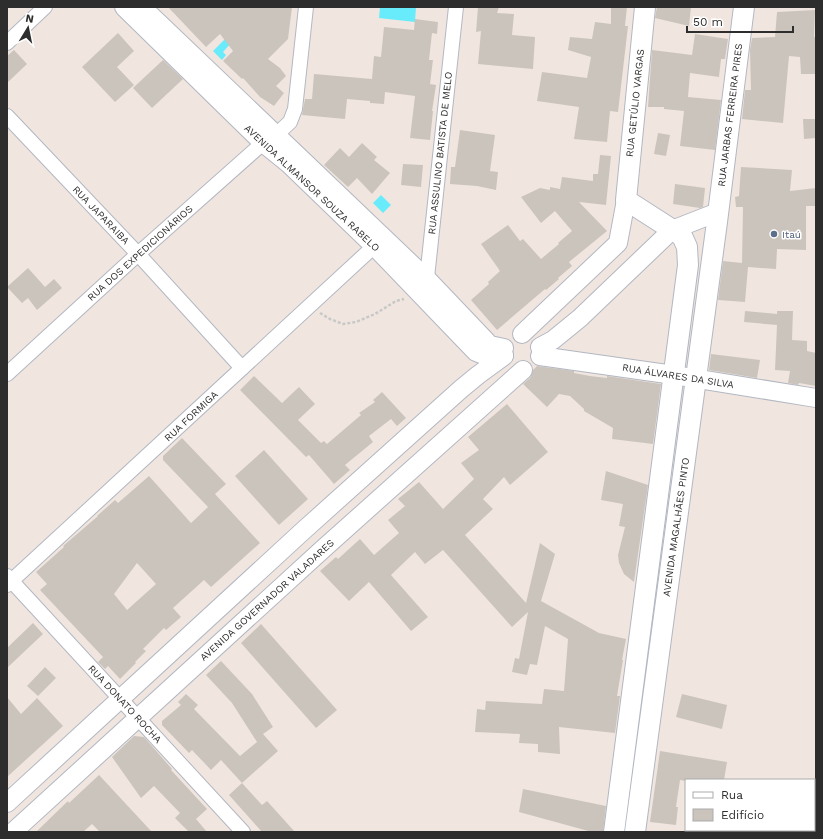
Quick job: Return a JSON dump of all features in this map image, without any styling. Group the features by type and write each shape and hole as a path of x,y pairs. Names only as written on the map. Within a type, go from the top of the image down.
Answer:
{"main road":[{"name":"RUA GETÚLIO VARGAS","path":"626,200 645,7"},
{"name":"RUA JARBAS FERREIRA PIRES","path":"717,217 744,7"},
{"path":"614,832 688,265 687,248 682,236 626,200"},
{"name":"AVENIDA MAGALHÃES PINTO","path":"635,832 717,217"},
{"path":"638,644 660,646"}],"street":[{"path":"7,43 45,7"},
{"name":"AVENIDA ALMANSOR SOUZA RABELO","path":"124,7 149,16 269,139 294,170 379,242 427,279 486,342 504,353"},
{"name":"RUA DOS EXPEDICIONÁRIOS","path":"7,374 138,254 290,122 295,109 306,7"},
{"name":"RUA ASSULINO BATISTA DE MELO","path":"425,299 456,7"},
{"name":"RUA JAPARAIBA","path":"7,116 138,254 242,368"},
{"name":"RUA GETÚLIO VARGAS","path":"522,334 618,243 626,200"},
{"path":"504,353 508,364 515,369 523,370 531,368 537,363 540,352 580,318 672,230 717,217"},
{"name":"AVENIDA ALMANSOR SOUZA RABELO","path":"379,242 425,299 476,352 486,356 504,353"},
{"name":"RUA FORMIGA","path":"8,580 379,242"},
{"path":"7,803 304,530 461,389 504,353 508,341 514,336 522,334 530,335 536,340 540,352"},
{"name":"RUA ÁLVARES DA SILVA","path":"540,352 816,398"},
{"name":"AVENIDA GOVERNADOR VALADARES","path":"13,832 323,549 523,370"},
{"path":"304,530 323,549"},
{"name":"RUA DONATO ROCHA","path":"8,580 243,832"}],"path":[{"path":"309,306 330,320 343,324 356,322 375,314 396,301 425,299"}],"water":[{"path":"380,7 416,7 415,22 379,18"},
{"path":"226,38 231,43 223,52 226,55 222,60 213,51"},
{"path":"381,195 391,205 383,213 373,203"}],"building":[{"path":"168,7 292,7 288,39 268,59 280,68 286,76 276,86 284,93 274,106 260,97 243,78 242,79 223,61 233,51 220,34 206,47"},
{"path":"478,7 499,7 497,13 514,14 512,35 535,37 533,69 478,64 481,31 476,32"},
{"path":"611,7 627,7 625,26 628,26 618,112 610,111 607,142 574,139 579,107 537,101 542,72 587,78 591,57 568,50 570,37 592,39 595,22 611,24"},
{"path":"657,7 691,7 689,26 655,18"},
{"path":"815,10 814,37 816,37 816,74 801,74 800,57 789,56 783,123 742,119 745,90 751,90 750,50 752,38 775,37 777,12"},
{"path":"415,19 438,22 437,34 432,33 429,60 433,60 430,84 436,85 430,140 410,138 415,96 385,92 384,104 347,99 345,119 302,115 305,99 312,99 314,74 372,79 374,56 381,57 384,27 414,30"},
{"path":"118,33 134,51 117,67 134,85 115,102 82,67"},
{"path":"695,34 728,39 725,59 721,59 719,77 690,73 688,97 721,100 715,150 680,146 684,111 664,109 664,107 648,107 652,50 692,55"},
{"path":"14,50 27,64 7,83 7,56"},
{"path":"163,60 183,79 152,108 133,88"},
{"path":"803,119 816,119 816,138 804,139"},
{"path":"460,130 495,135 490,171 498,172 496,190 477,186 450,184 451,167 455,167"},
{"path":"658,133 670,135 666,156 654,154"},
{"path":"362,143 377,157 374,160 390,173 372,194 357,178 348,187 324,165 340,148 349,157"},
{"path":"600,155 611,156 606,205 579,202 607,231 569,262 572,266 558,278 559,279 497,330 471,300 489,284 488,282 500,271 481,244 508,225 520,241 523,239 541,259 572,231 555,211 541,223 521,197 540,188 550,190 550,187 560,189 562,177 593,181 593,174 598,174"},
{"path":"403,164 423,165 421,187 401,185"},
{"path":"741,167 792,170 790,191 816,188 816,206 806,206 806,250 777,249 776,269 748,267 745,302 718,300 723,261 742,263 743,207 736,207 735,197 739,196"},
{"path":"675,184 705,188 703,207 700,208 673,204"},
{"path":"28,268 45,287 54,279 62,288 37,310 28,298 22,303 7,287"},
{"path":"745,311 777,314 777,311 793,311 792,340 807,341 807,351 816,353 816,386 788,383 790,371 775,370 777,325 744,322"},
{"path":"711,354 760,360 757,378 709,370"},
{"path":"537,366 574,371 574,373 590,376 607,378 607,376 661,384 653,444 612,439 613,428 584,411 584,409 570,396 559,394 547,407 523,384 530,378 533,370"},
{"path":"254,376 282,403 299,387 315,404 298,420 321,443 324,441 327,444 361,415 359,413 375,402 373,400 382,392 406,418 397,426 391,419 369,436 373,442 345,465 350,470 334,484 309,455 306,457 240,390"},
{"path":"507,404 548,452 510,485 504,477 483,499 493,509 465,535 526,603 540,543 555,554 541,601 599,633 626,639 617,696 620,696 615,733 559,727 560,754 538,752 538,744 519,743 520,734 475,732 477,709 485,710 486,701 542,704 544,689 564,691 568,639 545,626 537,665 530,664 527,675 512,672 515,658 519,659 528,612 512,627 443,550 425,564 415,552 391,575 428,617 411,631 369,582 349,601 320,571 336,557 338,559 360,539 374,555 399,533 388,520 405,506 398,499 419,482 443,509 474,479 461,463 479,450 468,437"},
{"path":"182,438 226,484 215,494 260,543 211,587 204,580 173,608 181,617 166,630 164,628 143,649 146,651 120,679 108,666 105,669 98,662 103,657 40,590 47,584 36,572 115,500 118,503 149,476 191,523 208,507 163,460 163,456","holes":["137,563 156,584 127,610 114,594"]},
{"path":"264,450 308,499 279,525 235,476"},
{"path":"606,471 648,485 634,582 624,574 619,563 618,555 625,527 619,526 623,504 601,500"},
{"path":"33,623 43,634 7,668 7,648"},
{"path":"261,624 337,710 316,728 241,643"},
{"path":"221,661 252,694 273,727 263,734 278,751 242,783 221,760 211,770 192,750 189,753 162,725 162,721 181,705 178,702 186,694 198,705 194,709 240,756 257,742 232,703 206,675"},
{"path":"45,667 56,678 38,696 27,686"},
{"path":"682,694 727,705 722,729 676,717"},
{"path":"7,697 21,714 37,698 63,726 7,777"},
{"path":"134,736 144,737 172,769 171,770 207,809 196,819 207,832 189,832 175,818 180,813 154,786 141,798 112,757"},
{"path":"660,751 727,762 724,779 680,780 676,807 678,807 676,825 650,822"},
{"path":"99,775 152,832 100,832 92,824 83,832 36,832 68,801 69,803"},
{"path":"242,783 262,805 267,801 295,832 262,832 229,795"},
{"path":"523,789 606,806 603,832 592,832 519,812"}],"place":[{"name":"Itaú","path":"774,234"}]}
